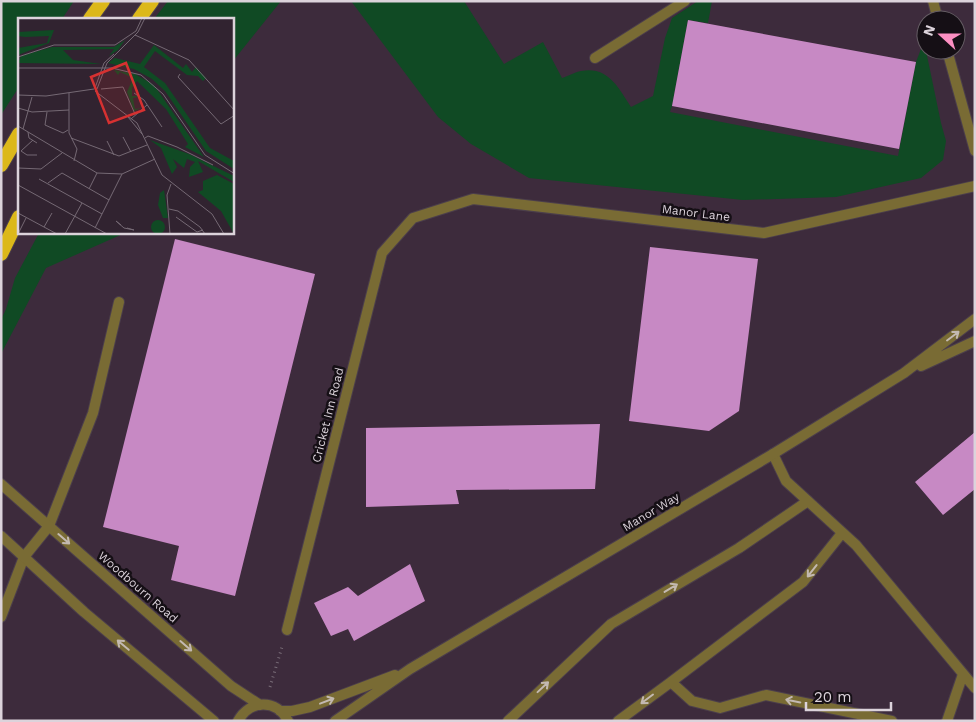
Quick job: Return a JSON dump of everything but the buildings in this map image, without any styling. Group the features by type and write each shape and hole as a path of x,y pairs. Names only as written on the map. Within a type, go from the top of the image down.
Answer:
{"highway":[{"path":"91,18 103,1"},
{"path":"140,18 152,1"},
{"path":"1,165 18,136"},
{"path":"1,254 18,219"}],"street":[{"path":"595,58 685,1"},
{"path":"950,60 975,151"},
{"name":"Manor Lane","path":"413,218 473,199 764,233 975,186"},
{"name":"Cricket Inn Road","path":"287,630 382,252 413,218"},
{"path":"1,617 24,557 49,526 93,413 120,302"},
{"name":"Manor Way","path":"335,721 410,670 773,454 904,373 975,319"},
{"name":"Manor Way","path":"904,373 975,341"},
{"path":"773,454 786,481 856,545 975,688"},
{"name":"Woodbourn Road","path":"1,484 231,686 263,705"},
{"path":"508,721 611,624 739,548 808,501"},
{"path":"618,721 804,582 842,533"},
{"path":"1,536 84,612 214,721"},
{"name":"Manor Way","path":"280,711 310,707 410,670"},
{"path":"947,721 963,674"},
{"path":"671,682 692,701 720,708 766,695 892,721"},
{"path":"238,721 242,714 253,706 263,705 272,706 280,711 288,721"}],"path":[{"path":"263,705 287,630"}],"shaded area":[{"path":"1,1 975,1 975,721 1,721"}],"green space":[{"path":"1,1 74,1 63,18 18,18 18,89 1,115"},
{"path":"168,1 281,1 234,60 234,18 155,18"},
{"path":"351,1 464,1 504,64 543,42 562,78 581,71 590,70 598,72 605,75 617,86 631,107 653,96 665,38 672,18 698,1 712,1 708,23 688,20 670,112 898,156 916,62 917,60 928,60 946,141 943,160 921,178 836,197 743,200 529,178 471,144 438,117"},
{"path":"38,234 123,234 46,268 1,354 1,320 15,278"}]}
